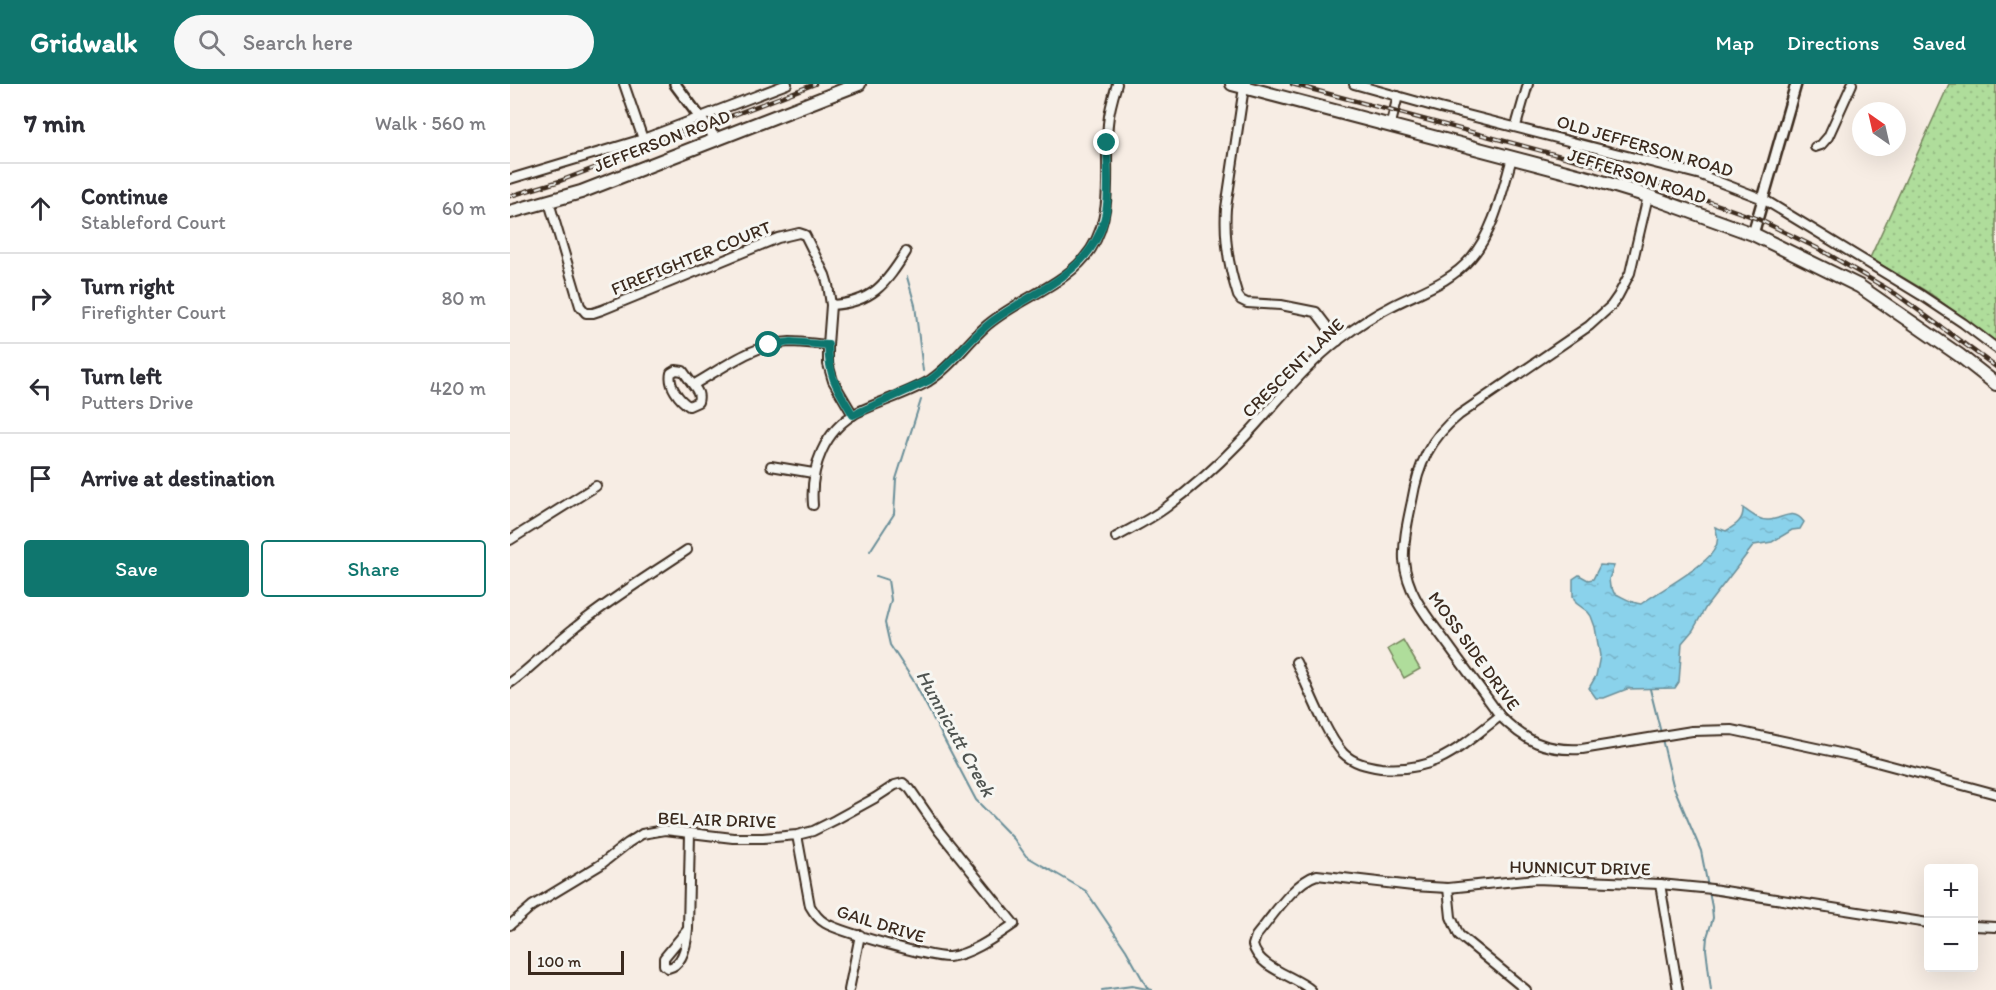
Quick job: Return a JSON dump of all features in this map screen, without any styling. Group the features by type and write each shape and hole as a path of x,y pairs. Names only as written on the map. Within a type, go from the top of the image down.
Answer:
{"highway":[{"name":"JEFFERSON ROAD","path":"510,212 549,202 635,171 859,84"},
{"name":"JEFFERSON ROAD","path":"1238,86 1648,195 1753,234 1859,286 1959,355 1996,384"}],"street":[{"path":"624,84 643,139"},
{"path":"675,84 716,139"},
{"path":"510,179 643,139 787,84"},
{"path":"813,505 813,473 819,455 826,442 839,427 853,415 930,380 993,321 1068,273 1084,258 1098,237 1106,211 1108,123 1117,84"},
{"name":"OLD JEFFERSON ROAD","path":"1354,84 1701,175 1763,199 1921,295 1996,348"},
{"path":"1516,126 1528,84"},
{"path":"1753,234 1796,84"},
{"path":"1815,147 1821,145 1828,137 1852,84"},
{"path":"1238,86 1225,222 1227,247 1238,296 1240,300 1247,303 1281,305 1316,312 1338,341"},
{"path":"1390,127 1398,96"},
{"name":"CRESCENT LANE","path":"1116,537 1163,510 1203,476 1238,445 1312,365 1338,341 1374,315 1454,275 1471,259 1488,232 1512,158"},
{"name":"MOSS SIDE DRIVE","path":"1648,195 1630,273 1611,306 1588,326 1446,425 1430,445 1417,471 1405,541 1404,560 1409,583 1420,608 1500,716 1525,738 1551,748 1582,749 1692,731 1732,730 1854,756 1996,794"},
{"name":"FIREFIGHTER COURT","path":"549,202 580,306 586,313 602,310 760,245 799,233 808,238 828,285 831,305 828,364 833,381 853,415"},
{"path":"831,305 854,302 872,294 890,277 906,252"},
{"path":"693,385 750,352 769,345 791,342 828,345"},
{"path":"676,370 683,371 693,385 699,398 698,402 689,406 671,385 669,380 671,374 676,370"},
{"path":"771,466 813,473"},
{"path":"510,540 596,486"},
{"path":"510,683 583,621 687,550"},
{"path":"1296,662 1336,744 1350,759 1360,764 1400,769 1436,762 1451,754 1500,716"},
{"name":"BEL AIR DRIVE","path":"510,925 532,906 600,865 642,834 665,830 733,838 797,835 835,820 897,783 906,784 939,831 1014,924"},
{"path":"688,928 665,956 663,962 668,968 674,966 682,954 688,928 690,833"},
{"name":"GAIL DRIVE","path":"797,835 807,894 813,911 820,920 831,926 929,954 948,957 975,948 1014,924"},
{"name":"HUNNICUT DRIVE","path":"1311,990 1259,958 1252,945 1256,936 1298,887 1308,878 1317,875 1448,888 1536,879 1660,884 1712,889 1924,922"},
{"path":"1660,884 1678,990"},
{"path":"1448,888 1451,917 1459,935 1526,990"},
{"path":"1978,926 1996,927"},
{"path":"849,990 860,935"}],"green space":[{"path":"1949,84 1996,84 1996,343 1931,294 1870,258"},
{"path":"1403,640 1420,669 1404,678 1388,649"}],"water":[{"path":"1743,508 1762,519 1769,520 1796,515 1804,522 1800,529 1792,530 1772,542 1754,545 1706,607 1693,630 1682,643 1679,682 1675,688 1627,689 1604,698 1596,698 1589,688 1596,676 1600,656 1595,627 1588,612 1576,603 1573,596 1573,579 1579,575 1588,580 1593,579 1600,565 1614,566 1609,579 1614,593 1641,604 1691,571 1709,556 1717,542 1715,527 1726,531 1733,527 1741,519"}],"waterway":[{"name":"Hunnicutt Creek","path":"907,277 915,305 923,371"},
{"name":"Hunnicutt Creek","path":"870,551 894,514 896,479 921,400"},
{"name":"Hunnicutt Creek","path":"876,576 888,580 891,600 885,623 890,645 913,680 976,800 1014,839 1026,856 1086,891 1126,950 1148,989"},
{"path":"1650,689 1661,733"},
{"path":"1662,739 1673,785 1701,851 1712,907 1713,918 1706,949 1711,990"},
{"path":"1102,990 1132,986 1152,990"}],"railway":[{"path":"510,196 560,181 815,84"},
{"path":"1292,84 1643,178 1758,219 1821,250 1896,294 1996,367"}],"route":[{"path":"769,345 791,342 828,345 830,373 853,415 930,380 993,321 1068,273 1091,249 1098,237 1106,211 1107,143"}]}
